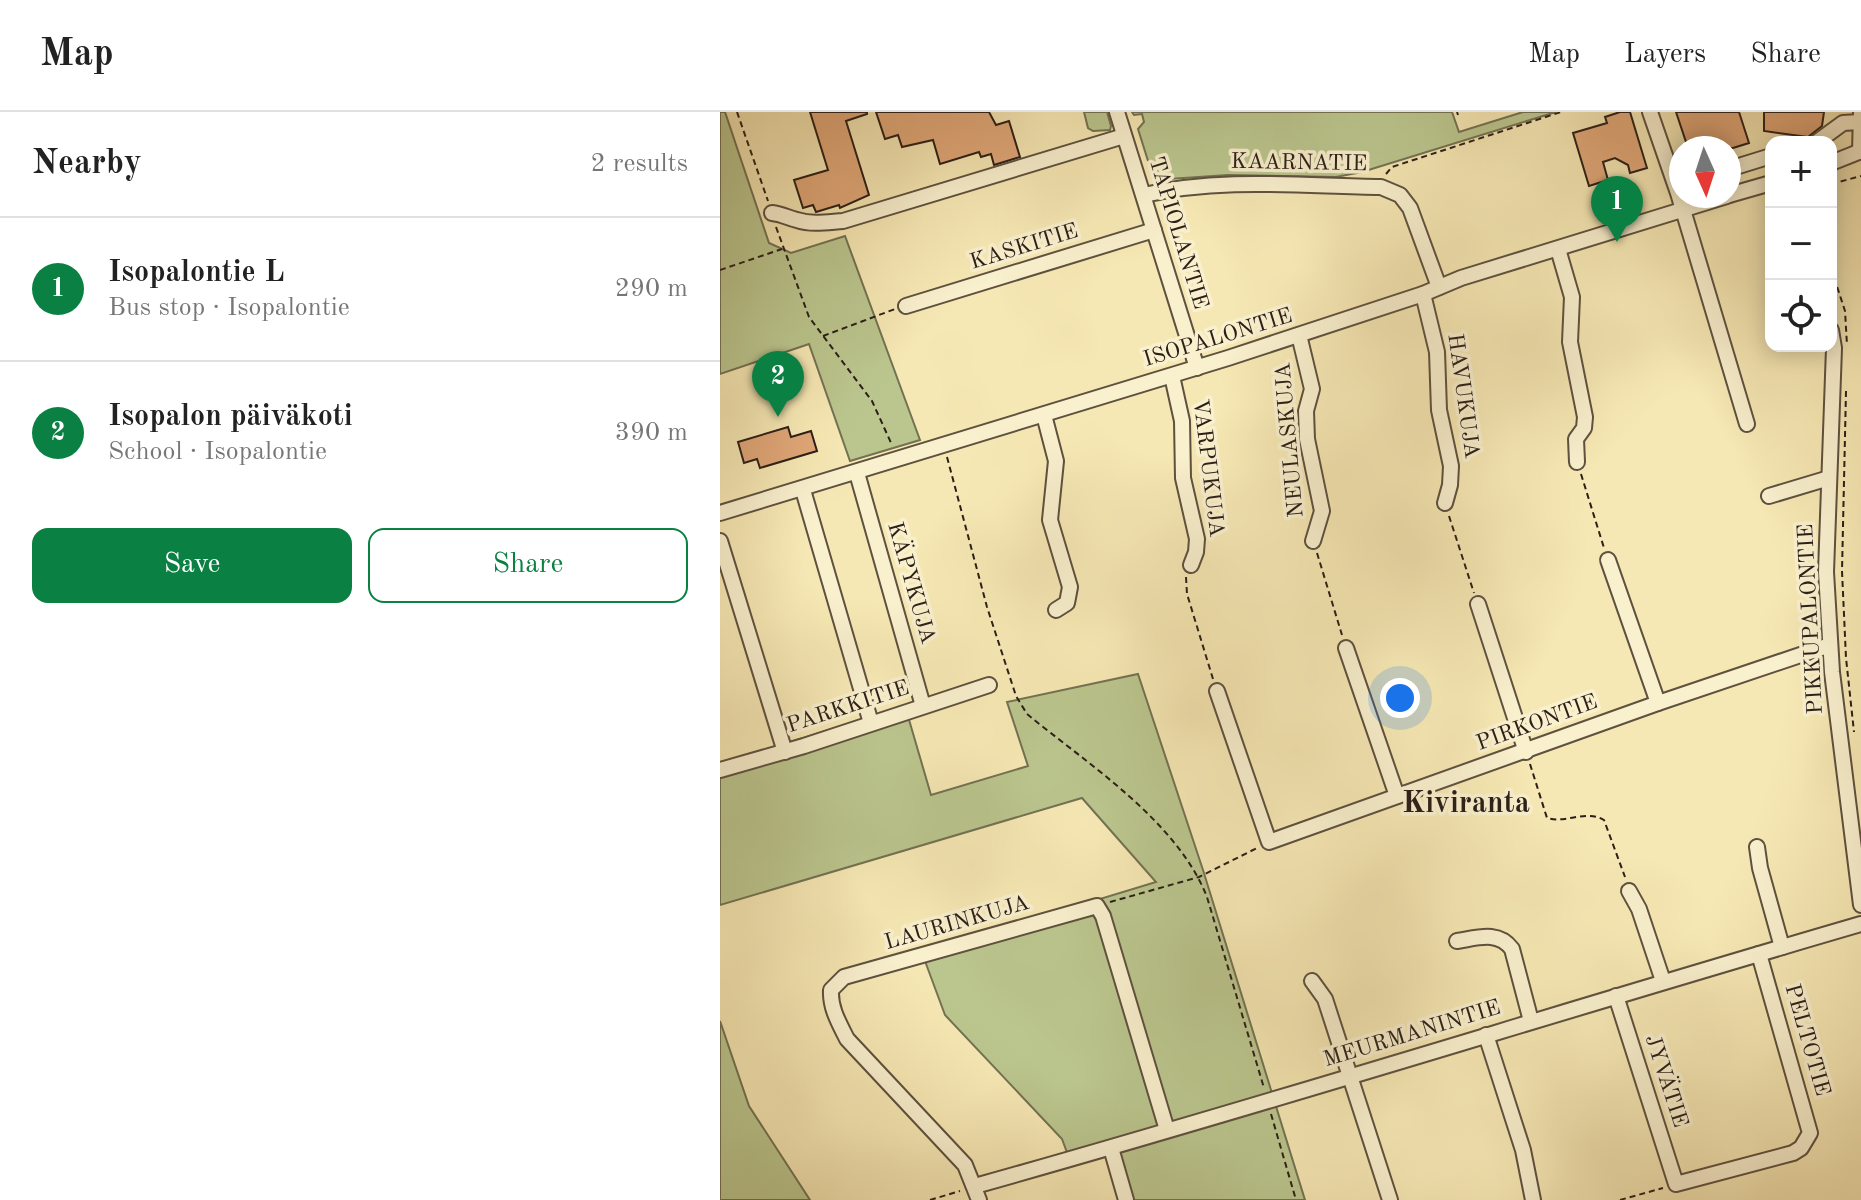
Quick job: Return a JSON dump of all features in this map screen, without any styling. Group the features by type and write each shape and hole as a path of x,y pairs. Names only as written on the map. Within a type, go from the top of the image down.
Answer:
{"street":[{"name":"TAPIOLANTIE","path":"1117,112 1197,368"},
{"path":"1650,112 1669,161"},
{"path":"1837,161 1860,152 1861,112"},
{"path":"1825,136 1843,123 1860,122"},
{"path":"772,213 784,214 798,221 843,221 1124,136"},
{"path":"1741,165 1765,158"},
{"path":"1749,162 1755,187"},
{"name":"ISOPALONTIE","path":"1741,192 1765,184"},
{"name":"KAARNATIE","path":"1144,195 1197,185 1381,187 1400,195 1410,208 1439,287"},
{"name":"ISOPALONTIE","path":"720,513 1172,376 1689,208"},
{"path":"1682,210 1747,424"},
{"name":"KASKITIE","path":"906,306 1154,230"},
{"path":"1558,249 1572,297 1570,342 1585,417 1584,428 1576,439 1577,462"},
{"name":"HAVUKUJA","path":"1423,294 1437,352 1439,410 1451,466 1445,503"},
{"name":"NEULASKUJA","path":"1299,335 1312,389 1306,411 1307,439 1322,511 1313,541"},
{"name":"PIKKUPALONTIE","path":"1834,352 1826,572 1830,645 1861,905"},
{"name":"VARPUKUJA","path":"1172,376 1182,421 1183,478 1197,539 1191,565"},
{"path":"1044,415 1056,461 1050,520 1070,587 1067,603 1056,610"},
{"name":"KÄPYKUJA","path":"857,473 923,706"},
{"path":"1769,496 1829,478"},
{"path":"803,490 871,723"},
{"path":"720,541 785,752"},
{"path":"1608,560 1658,703"},
{"path":"1478,604 1526,752"},
{"name":"PIRKONTIE","path":"1267,837 1397,796 1830,645"},
{"path":"1346,648 1397,796"},
{"name":"PARKKITIE","path":"720,770 785,752 989,685"},
{"path":"1217,691 1267,837"},
{"path":"1757,847 1782,947"},
{"path":"1629,891 1639,909 1663,981"},
{"path":"1097,906 1103,916 1167,1130"},
{"name":"LAURINKUJA","path":"975,1186 847,1039 837,1020 831,990 844,977 1097,906"},
{"name":"MEURMANINTIE","path":"975,1186 1861,924"},
{"path":"1457,941 1491,936 1505,940 1512,949 1531,1021"},
{"name":"PELTOTIE","path":"1675,1182 1793,1153 1801,1148 1810,1133 1759,954"},
{"path":"1312,981 1325,999 1390,1200"},
{"name":"JYVÄTIE","path":"1616,996 1675,1182"},
{"path":"1486,1035 1523,1150 1533,1200"},
{"path":"1111,1148 1126,1200"}],"path":[{"path":"1381,187 1392,167 1561,112"},
{"path":"1837,182 1861,176"},
{"path":"720,270 783,249"},
{"path":"1835,280 1845,311 1847,356"},
{"path":"897,460 872,401 822,337 906,306"},
{"path":"1847,386 1842,571 1854,736"},
{"path":"943,446 987,607 1021,706 1157,822 1182,850 1199,877 1296,1200"},
{"path":"1577,462 1608,560"},
{"path":"1445,503 1478,604"},
{"path":"1313,541 1346,648"},
{"path":"1191,565 1185,582 1187,594 1217,691"},
{"path":"1526,752 1547,818 1557,821 1589,814 1604,820 1629,891"},
{"path":"1097,906 1199,877 1267,837"},
{"path":"1620,1200 1675,1182"},
{"path":"930,1200 975,1186"}],"green space":[{"path":"720,112 725,112 769,243 791,253 845,236 920,440 850,461 809,344 720,374"},
{"path":"1084,112 1107,112 1110,130 1093,131 1088,128"},
{"path":"1132,112 1452,112 1459,132 1523,112 1556,112 1362,172 1336,177 1228,175 1154,180 1138,129 1144,122 1142,114 1134,115"},
{"path":"1138,674 1203,870 1305,1200 1123,1200 1110,1155 1072,1166 1062,1139 945,1015 922,953 1156,882 1082,798 720,905 720,764 905,706 931,795 1028,766 1007,702"},
{"path":"720,1021 749,1106 810,1200 720,1200"}],"building":[{"path":"810,112 867,112 846,121 869,195 840,208 839,205 816,212 813,205 803,208 794,180 828,170"},
{"path":"876,112 989,112 996,125 1009,121 1020,157 994,165 991,154 981,157 979,152 940,164 933,140 902,147 898,135 885,139"},
{"path":"1630,112 1647,168 1630,173 1628,165 1615,158 1603,162 1608,180 1589,186 1573,133 1607,123 1605,117"},
{"path":"1676,112 1739,112 1749,143 1741,146 1741,136 1684,136"},
{"path":"1764,112 1824,112 1822,126 1809,136 1764,131"},
{"path":"788,427 791,437 811,431 817,451 760,468 757,459 744,463 738,442"}],"place":[{"name":"Isopalontie L","path":"1617,242"},
{"name":"Isopalon päiväkoti","path":"778,417"}],"district":[{"name":"Kiviranta","path":"1466,804"}]}
